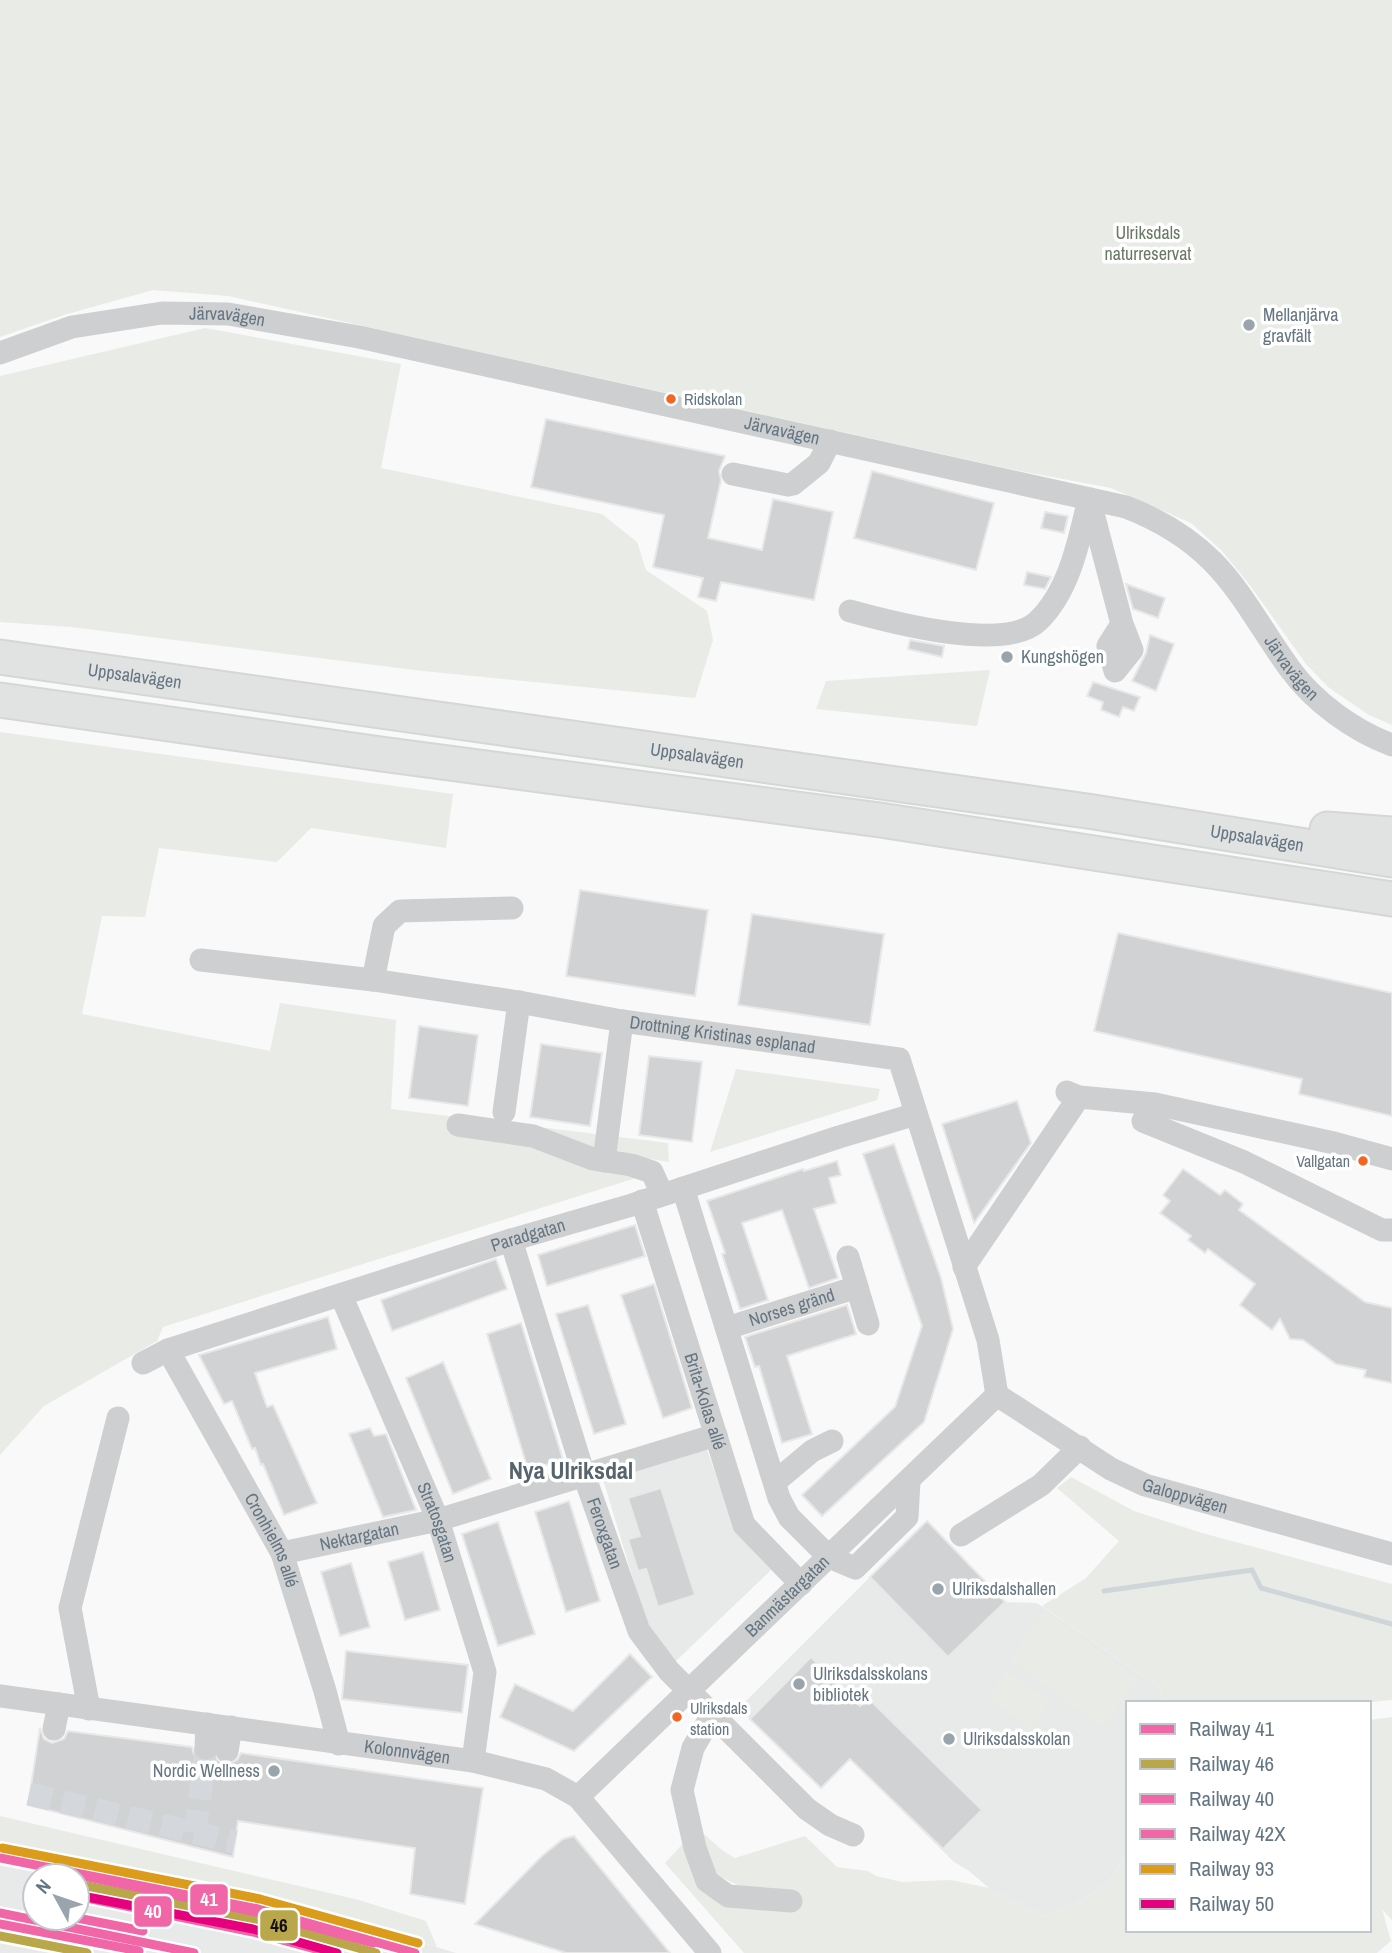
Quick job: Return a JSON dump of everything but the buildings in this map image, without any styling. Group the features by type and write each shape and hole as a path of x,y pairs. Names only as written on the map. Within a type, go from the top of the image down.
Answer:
{"highway":[{"name":"Uppsalavägen","path":"0,657 1094,812 1392,860"},
{"path":"0,700 395,756 880,820 1391,899"},
{"path":"1094,812 1392,834"}],"street":[{"name":"Järvavägen","path":"0,353 72,327 162,313 228,314 359,337 1126,507 1153,518 1211,560 1234,587 1292,672 1343,720 1392,745"},
{"path":"733,474 793,484 819,463 830,441"},
{"path":"850,611 905,626 963,634 998,634 1023,630 1038,622 1058,593 1074,559 1089,499"},
{"path":"1089,499 1122,624"},
{"path":"373,980 384,926 400,911 512,908"},
{"name":"Drottning Kristinas esplanad","path":"201,960 373,980 622,1021 899,1059 988,1340 997,1395"},
{"path":"504,1112 519,1002"},
{"path":"604,1161 622,1021"},
{"path":"964,1267 1073,1094 1156,1104 1389,1157"},
{"name":"Paradgatan","path":"144,1363 168,1350 916,1114"},
{"path":"1143,1121 1244,1162 1382,1230 1392,1230"},
{"path":"458,1125 533,1136 593,1159 631,1165 652,1172 727,1328 779,1498 789,1517 829,1557"},
{"name":"Brita-Kolas allé","path":"662,1194 716,1435 744,1525 801,1584"},
{"name":"Feroxgatan","path":"511,1241 584,1475 639,1631 669,1671 807,1809 830,1825 853,1835"},
{"name":"Norses gränd","path":"848,1257 868,1324"},
{"name":"Norses gränd","path":"727,1328 857,1287"},
{"name":"Stratosgatan","path":"341,1295 439,1520 485,1672 473,1761"},
{"name":"Cronhielms allé","path":"168,1350 282,1553 339,1744"},
{"name":"Galoppvägen","path":"997,1395 1111,1469 1145,1485 1392,1553"},
{"name":"Banmästargatan","path":"578,1797 997,1395"},
{"path":"89,1709 70,1608 118,1418"},
{"name":"Nektargatan","path":"282,1553 439,1520 716,1435"},
{"path":"775,1482 812,1451 832,1441"},
{"path":"961,1535 1041,1485 1080,1447"},
{"name":"Kolonnvägen","path":"0,1696 473,1761 546,1779 578,1797 704,1951"},
{"path":"54,1730 59,1703"},
{"path":"713,1713 693,1748 682,1790 695,1848 706,1881 728,1896 791,1901"},
{"path":"207,1724 217,1750 231,1727"}],"shaded area":[{"path":"706,1447 735,1529 771,1570 675,1662 648,1629 603,1479"},
{"name":"Ulriksdalsskolan","path":"870,1577 948,1657 1005,1602 1037,1603 1160,1688 1161,1701 1126,1701 1126,1854 1110,1880 1078,1903 1045,1916 989,1888 954,1862 850,1759 821,1788 739,1708"},
{"path":"0,1842 163,1876 357,1923 456,1953 0,1953"}],"green space":[{"name":"Ulriksdals naturreservat","path":"0,0 1392,0 1392,725 1369,715 1328,687 1306,664 1249,584 1221,550 1191,523 1111,488 1010,469 228,296 153,290 64,315 0,337"},
{"path":"205,328 401,364 381,468 602,514 637,542 646,570 707,611 713,640 695,698 423,671 71,627 0,622 0,376"},
{"path":"990,670 977,726 816,709 826,681"},
{"path":"0,732 453,794 446,848 311,828 277,862 159,848 145,917 102,916 82,1014 270,1051 280,1003 396,1020 391,1109 668,1143 669,1162 596,1150 636,1178 163,1327 157,1341 44,1406 0,1455"},
{"path":"736,1069 880,1089 877,1100 710,1152"},
{"path":"1071,1477 1134,1511 1202,1533 1392,1584 1392,1700 1161,1701 1160,1688 1042,1606 1086,1578 1119,1541 1057,1488"},
{"path":"1044,1611 1138,1679 1102,1728 1009,1659"},
{"path":"1007,1671 1050,1702 1030,1729 987,1697"},
{"path":"1392,1717 1392,1920 1382,1909 1391,1941 1377,1953 744,1953 665,1863 689,1837 703,1887 720,1905 793,1911 708,1871 698,1829 735,1858 805,1836 837,1867 868,1871 876,1876 902,1882 951,1880 989,1888 1045,1916 1078,1903 1110,1880 1126,1854 1126,1932 1371,1932 1371,1720"},
{"path":"0,1816 359,1900 426,1921 437,1947 274,1903 0,1842"}],"waterway":[{"path":"1104,1591 1252,1570 1261,1588 1392,1624"}],"tunnel":[{"path":"195,1833 206,1748"},
{"path":"29,1794 235,1842"}],"rail line":[{"name":"93","path":"2,1848 260,1899 418,1943"},
{"name":"41","path":"0,1858 258,1909 415,1953"},
{"name":"42X","path":"91,1877 257,1912 373,1943"},
{"name":"46","path":"91,1887 256,1919 376,1953"},
{"name":"50","path":"91,1898 253,1929 337,1953"},
{"name":"40","path":"91,1899 253,1932 330,1953"},
{"name":"41","path":"0,1913 194,1953"},
{"name":"42X","path":"91,1921 143,1931"},
{"name":"40","path":"0,1924 139,1951"},
{"name":"46","path":"0,1936 87,1953"}],"place":[{"name":"Mellanjärva gravfält","path":"1249,325"},
{"name":"Ridskolan","path":"671,399"},
{"name":"Kungshögen","path":"1007,657"},
{"name":"Vallgatan","path":"1363,1161"},
{"name":"Ulriksdalshallen","path":"938,1589"},
{"name":"Ulriksdalsskolans bibliotek","path":"799,1684"},
{"name":"Ulriksdals station","path":"677,1717"},
{"name":"Ulriksdalsskolan","path":"949,1739"},
{"name":"Nordic Wellness","path":"274,1771"}],"district":[{"name":"Nya Ulriksdal","path":"571,1471"}]}
